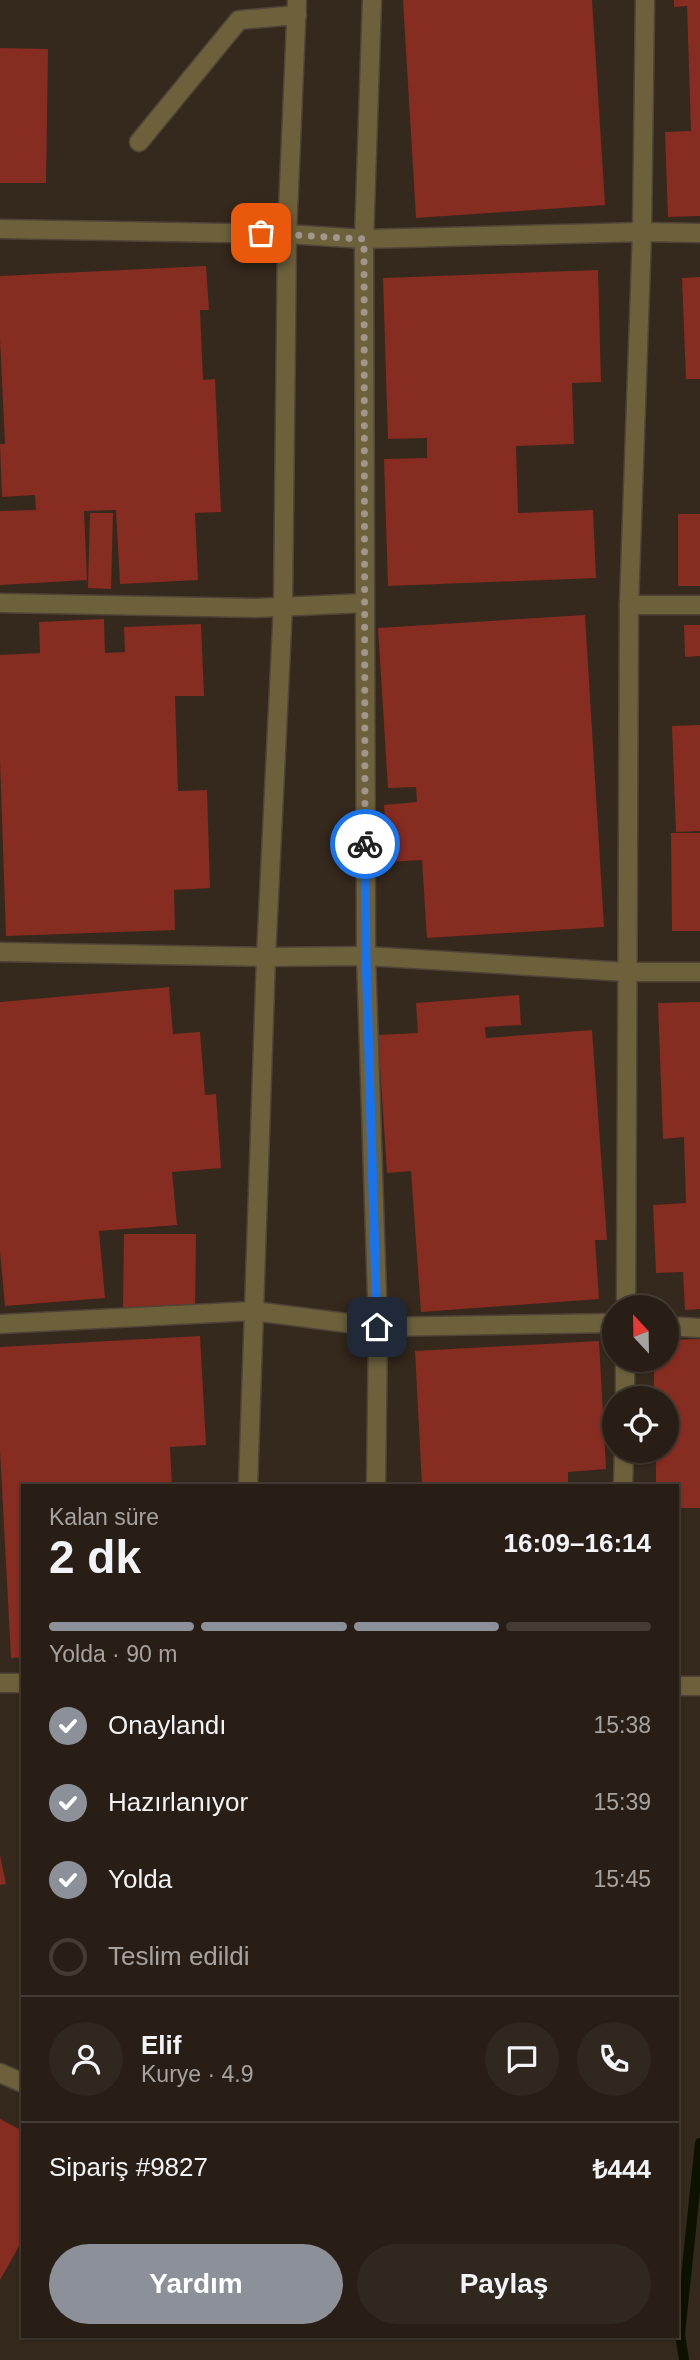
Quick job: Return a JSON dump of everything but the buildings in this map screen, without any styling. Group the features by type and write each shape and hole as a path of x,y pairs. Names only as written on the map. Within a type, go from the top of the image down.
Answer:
{"street":[{"path":"372,0 364,239 366,956 377,1327 376,1484"},
{"path":"626,1295 629,604 642,232 645,0"},
{"path":"139,142 239,20 297,7 287,234 283,606 266,957 248,1484"},
{"path":"0,229 287,234 364,239 700,233"},
{"path":"0,603 256,608 365,603"},
{"path":"629,604 700,605"},
{"path":"0,952 366,956 627,972 700,972"},
{"path":"0,1324 253,1311 377,1327 602,1323"},
{"path":"679,1327 700,1328"},
{"path":"623,1484 624,1463"},
{"path":"0,1683 21,1683"},
{"path":"679,1686 700,1686"},
{"path":"0,2073 21,2083"}],"waterway":[{"path":"684,2360 680,2334 700,2143"}],"way so far":[{"path":"261,233 364,239 365,844"}],"route":[{"path":"365,844 377,1327"}]}
